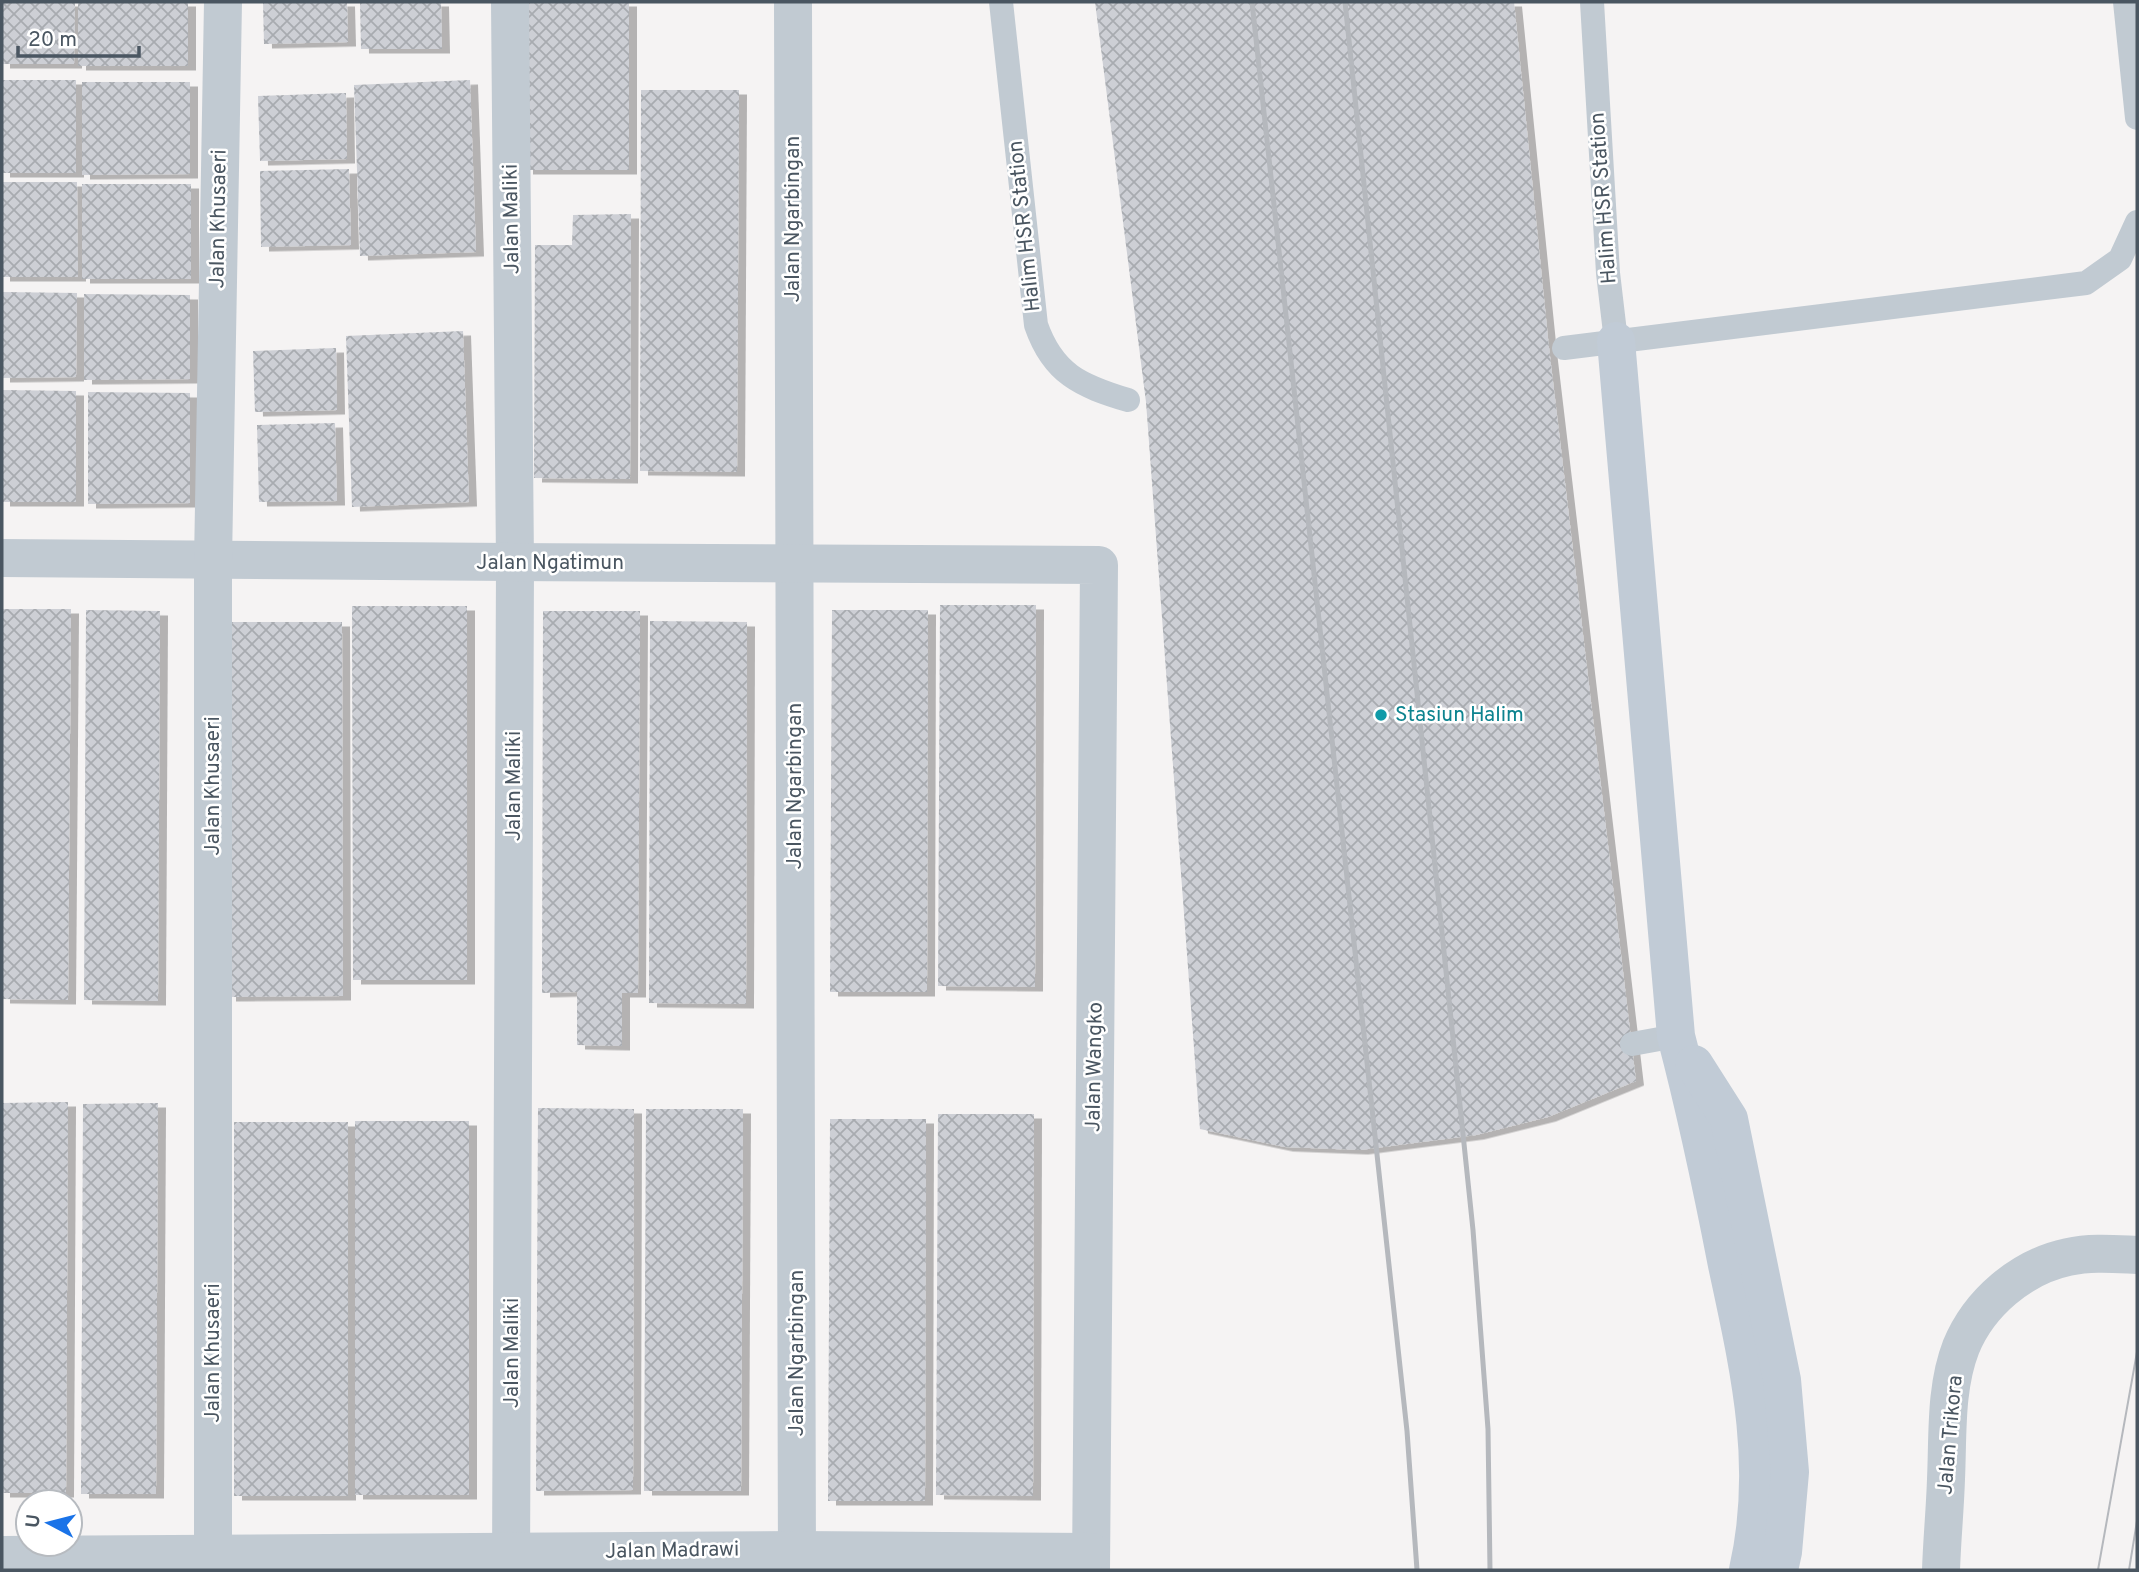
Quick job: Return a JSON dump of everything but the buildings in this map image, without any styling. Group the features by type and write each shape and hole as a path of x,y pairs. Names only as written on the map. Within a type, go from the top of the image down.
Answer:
{"street":[{"name":"Jalan Khusaeri","path":"213,1561 214,561 223,2"},
{"name":"Jalan Maliki","path":"510,2 515,564 511,1561"},
{"name":"Jalan Ngarbingan","path":"793,2 797,1560"},
{"path":"1616,341 1676,1036 1699,1125 1752,1385 1766,1560"},
{"name":"Jalan Ngatimun","path":"2,558 515,564 794,562 1099,565"},
{"name":"Jalan Wangko","path":"1091,1561 1099,565"},
{"name":"Jalan Trikora","path":"1941,1570 1952,1384 1961,1347 1980,1313 2004,1288 2035,1269 2067,1257 2137,1255"},
{"name":"Jalan Madrawi","path":"2,1555 213,1561 1091,1561"}],"lane":[{"name":"Halim HSR Station","path":"1000,2 1036,325 1043,345 1055,363 1074,379 1093,389 1128,400"},
{"name":"Halim HSR Station","path":"1592,2 1608,273 1616,341"},
{"path":"2125,2 2137,118"},
{"path":"1564,348 2086,284 2120,259 2137,222"},
{"path":"1632,1044 1676,1036"}],"tram line":[{"path":"2098,1570 2137,1352"},
{"path":"2129,1570 2137,1521"}],"railway":[{"path":"1252,2 1407,1431 1417,1570"},
{"path":"1345,2 1473,1230 1488,1429 1490,1570"}],"place":[{"name":"Stasiun Halim","path":"1381,715"}]}
